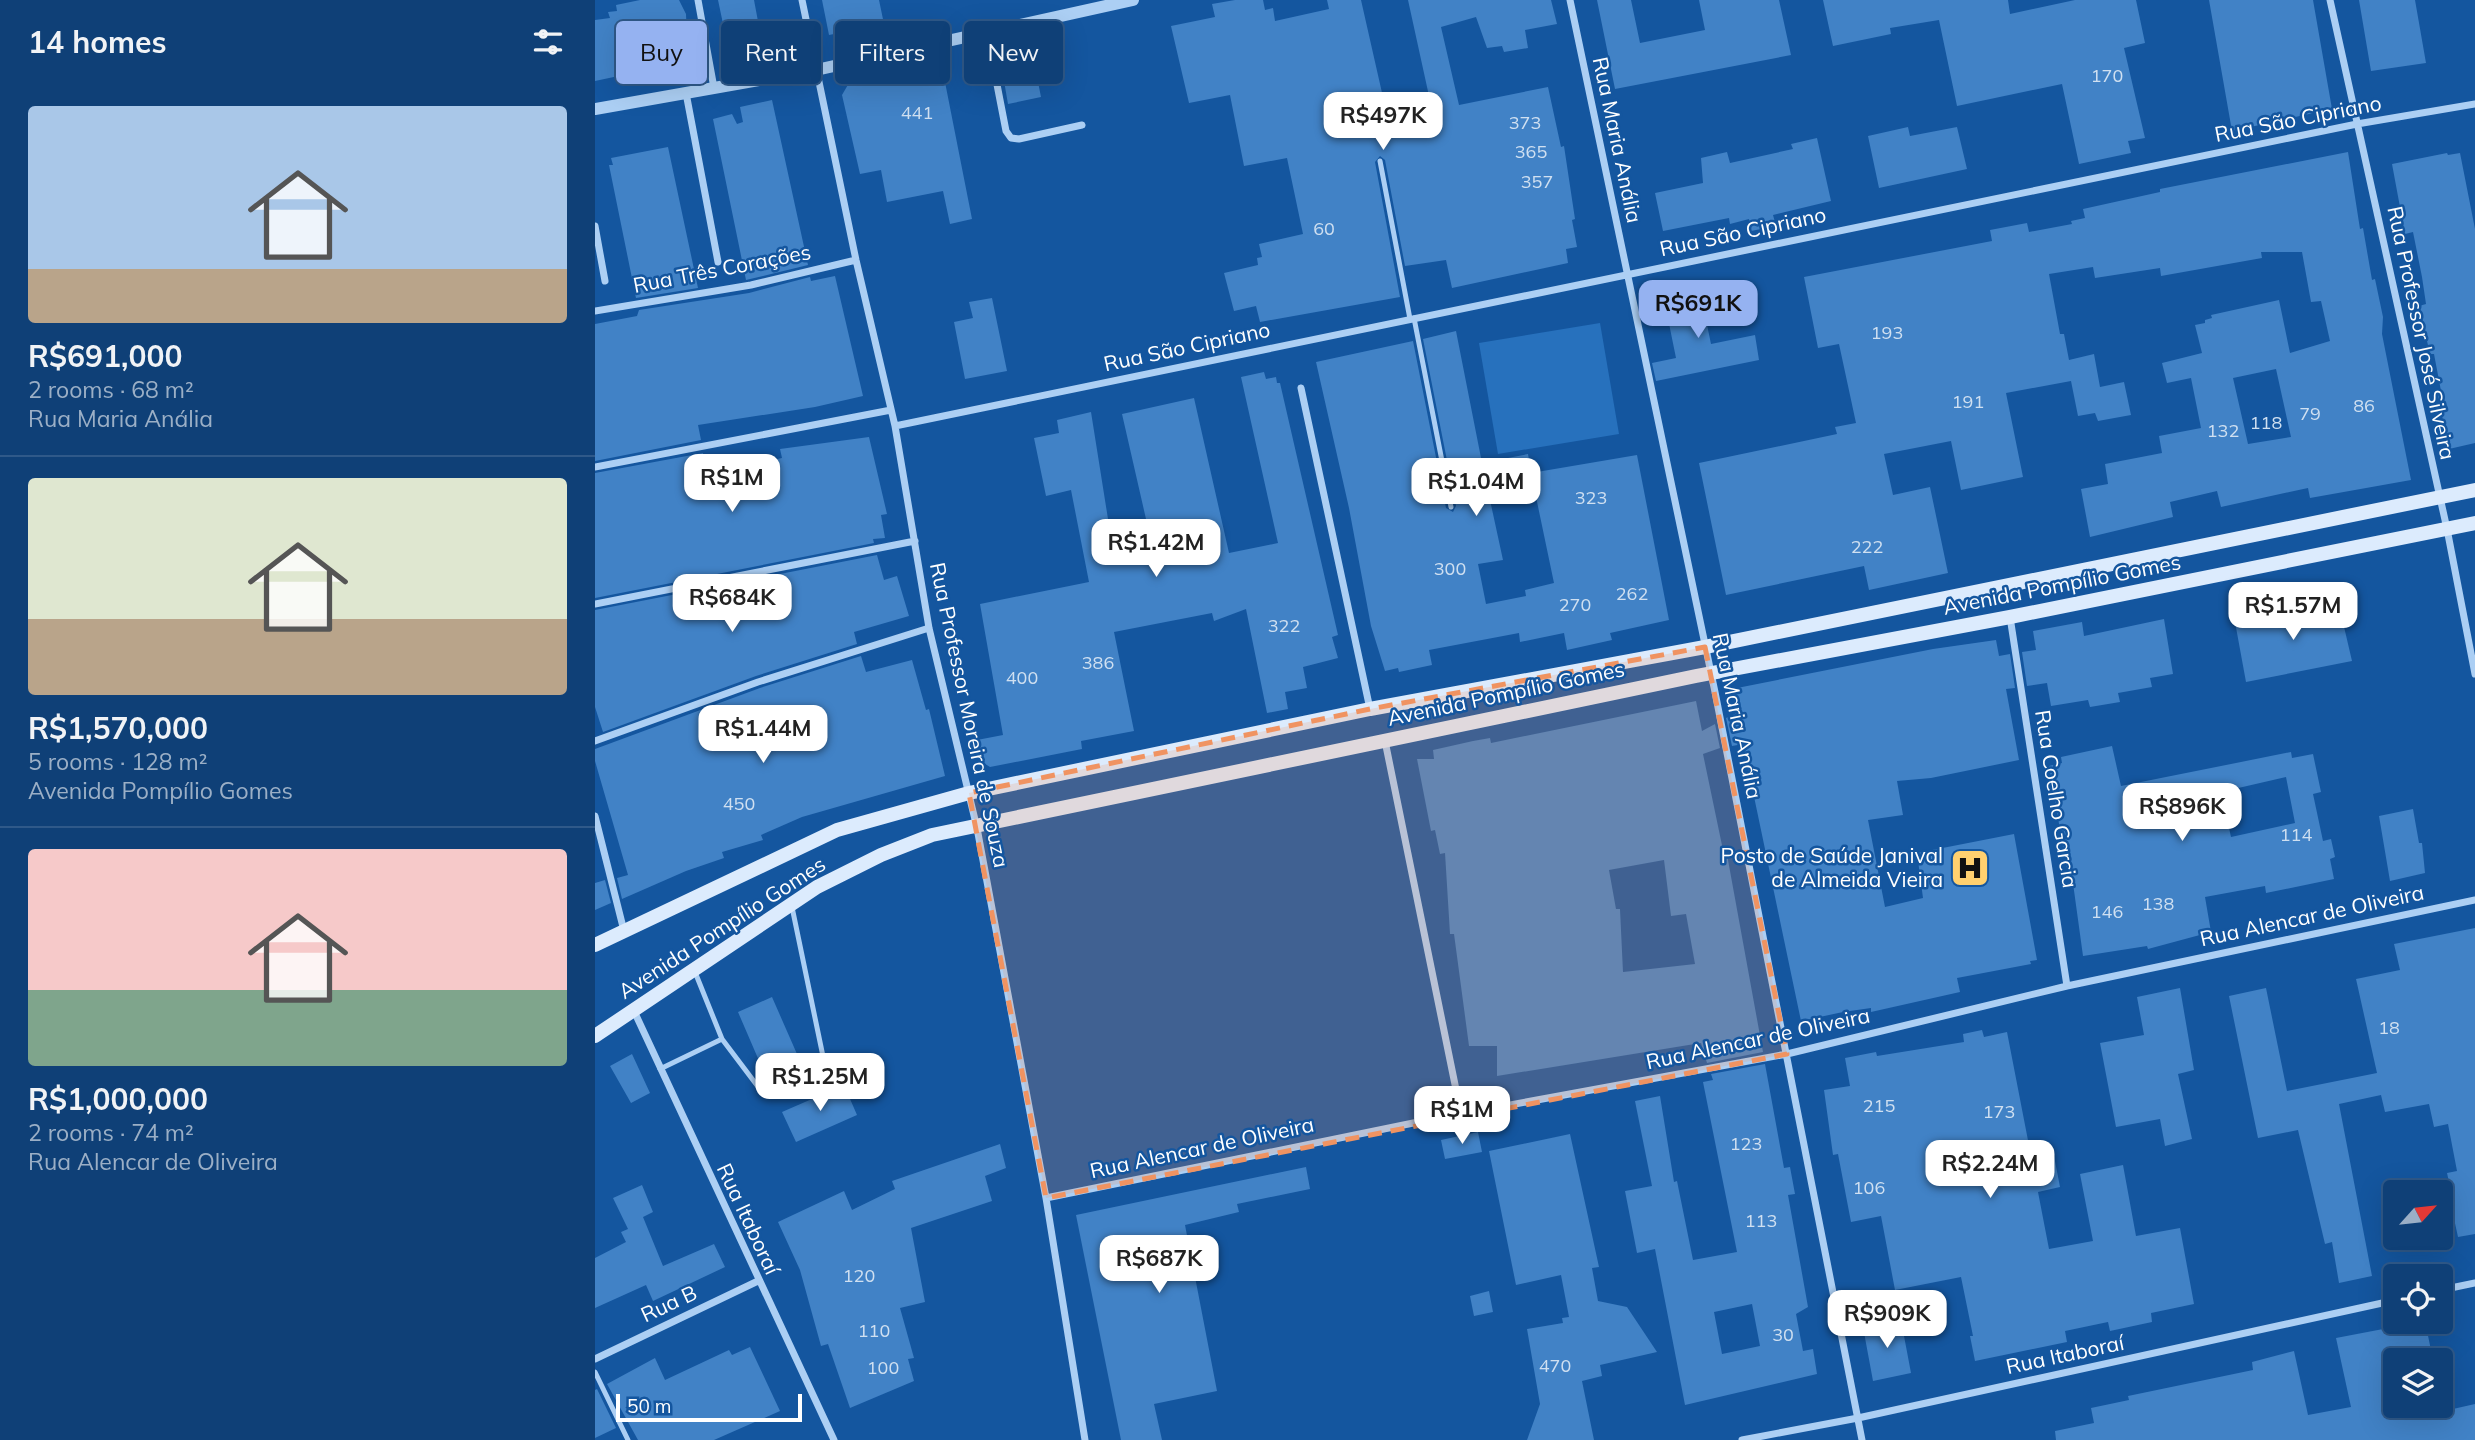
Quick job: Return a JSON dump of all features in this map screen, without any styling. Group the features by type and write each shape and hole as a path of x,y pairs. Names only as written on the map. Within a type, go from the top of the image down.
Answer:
{"main road":[{"name":"Avenida Pompílio Gomes","path":"595,945 837,830 969,793 1370,709 1705,648 2475,490"},
{"name":"Avenida Pompílio Gomes","path":"595,1036 791,903 894,850 932,835 977,828 1711,673 2010,617 2475,523"}],"street":[{"path":"698,0 714,88"},
{"name":"Rua Professor Moreira de Souza","path":"802,0 806,21"},
{"path":"1040,21 1133,0"},
{"name":"Rua Maria Anália","path":"1570,0 1711,673 1862,1440"},
{"name":"Rua Professor José Silveira","path":"2330,0 2447,529 2475,674"},
{"path":"821,69 964,38"},
{"path":"595,108 737,84"},
{"name":"Rua Professor Moreira de Souza","path":"819,84 895,426 929,628 977,828 1046,1198 1085,1440"},
{"path":"997,84 1006,131 1011,138 1019,139 1082,125"},
{"path":"687,93 717,262"},
{"name":"Rua São Cipriano","path":"895,426 2357,124 2475,104"},
{"path":"595,226 605,281"},
{"name":"Rua Três Corações","path":"595,311 751,285 856,260"},
{"path":"1301,388 1370,709"},
{"path":"595,467 891,410"},
{"path":"595,604 915,541"},
{"name":"Rua Coelho Garcia","path":"2010,617 2067,986"},
{"path":"595,741 758,682 929,628"},
{"path":"1385,741 1461,1114"},
{"path":"595,816 624,931"},
{"name":"Rua Alencar de Oliveira","path":"1046,1198 1461,1114 1787,1054 2067,986 2475,900"},
{"name":"Rua Itaboraí","path":"634,1011 758,1282 834,1440"},
{"name":"Rua B","path":"595,1359 758,1282"},
{"path":"2453,1288 2475,1283"},
{"name":"Rua Itaboraí","path":"1742,1440 1858,1418 2383,1303"}],"lane":[{"path":"1380,161 1451,507"},
{"path":"694,969 722,1039 759,1088 825,1066 791,903"},
{"path":"660,1069 722,1039"},
{"path":"595,1372 625,1439"}],"highlighted area":[{"path":"1705,647 1787,1054 1046,1198 969,793 1370,709"}],"shaded area":[{"path":"1600,323 1619,434 1498,454 1479,343"}],"building":[{"path":"640,0 679,0 686,21 616,21 616,77 595,81 595,20 610,18 608,12 617,11 616,5"},
{"path":"718,0 754,0 758,21 722,21"},
{"path":"822,0 879,0 883,21 835,21 835,34 829,35"},
{"path":"1235,0 1263,0 1265,10 1273,8 1275,21 1329,9 1327,0 1361,0 1392,137 1436,128 1408,0 1551,0 1557,24 1525,30 1528,48 1504,52 1502,46 1487,48 1476,17 1441,27 1459,105 1548,87 1561,147 1564,146 1575,219 1572,220 1577,247 1566,249 1568,263 1452,288 1446,260 1405,266 1385,160 1380,156 1375,162 1400,297 1260,322 1256,306 1234,311 1224,273 1258,265 1257,258 1262,257 1259,244 1303,234 1287,158 1244,166 1230,95 1189,103 1171,26 1215,17 1212,4"},
{"path":"1597,0 1631,0 1640,43 1705,30 1699,0 1779,0 1791,55 1615,89"},
{"path":"1823,0 2008,0 2010,14 2075,0 2136,0 2145,43 2124,48 2145,138 2128,141 2131,153 2079,164 2062,84 1957,106 1939,20 1890,28 1891,34 1833,46"},
{"path":"2209,0 2313,0 2332,109 2232,131"},
{"path":"2359,0 2415,0 2426,63 2371,71"},
{"path":"848,84 945,84 972,219 950,224 943,191 887,202 881,170 860,174 842,95"},
{"path":"1005,84 1038,84 1041,97 1008,104"},
{"path":"772,100 808,265 746,280 713,119 732,114 737,124 743,122 740,107"},
{"path":"1908,127 1910,136 1957,127 1967,169 1879,188 1868,136"},
{"path":"1817,138 1831,201 1773,215 1776,226 1751,231 1749,219 1730,224 1729,218 1663,231 1655,193 1703,183 1701,158 1727,152 1730,163 1793,149 1791,144"},
{"path":"668,147 698,288 636,298 609,165 613,165 611,158"},
{"path":"2348,152 2360,229 2363,228 2372,280 2375,279 2383,317 2382,334 2411,480 2310,498 2308,488 2221,507 2217,491 2170,502 2173,517 2090,537 2081,489 2108,484 2105,464 2162,453 2159,436 2201,428 2191,378 2167,383 2162,363 2202,353 2195,325 2205,323 2205,320 2212,318 2211,315 2279,300 2290,353 2330,341 2321,301 2311,302 2302,252 2261,252 2262,258 2161,276 2160,268 2095,278 2093,267 2049,274 2060,334 2064,334 2069,360 2094,354 2100,387 2124,382 2131,415 2098,421 2095,413 2078,416 2071,381 2006,393 2023,477 1961,490 1951,441 1884,454 1893,495 1930,487 1948,573 1869,590 1864,566 1726,595 1699,463 1837,434 1835,427 1856,423 1839,344 1818,348 1804,277 1992,241 1990,230 2027,223 2029,232 2072,224 2071,221 2085,218 2083,209 2160,192 2160,189","holes":["2276,369 2291,437 2248,444 2233,378"]},
{"path":"2460,153 2475,229 2475,443 2449,449 2437,392 2441,391 2434,354 2430,354 2419,306 2426,304 2413,232 2405,234 2392,164"},
{"path":"835,276 863,396 815,407 698,425 701,440 595,461 595,324 637,316 639,310 749,293 810,277 811,281"},
{"path":"1699,286 1711,344 1755,335 1759,360 1656,381 1652,363 1676,358 1663,294"},
{"path":"992,298 1007,371 965,379 954,322 973,318 969,302"},
{"path":"1456,331 1482,463 1528,454 1531,473 1637,455 1669,620 1610,633 1612,640 1567,650 1564,633 1520,642 1519,633 1429,650 1432,665 1399,672 1398,668 1385,671 1371,626 1349,508 1316,362 1413,341 1446,508 1453,512 1456,506 1423,339","holes":["1534,489 1554,583 1525,590 1526,596 1486,604 1478,564 1503,560 1490,500"]},
{"path":"1264,372 1266,379 1276,377 1277,383 1280,383 1338,635 1332,637 1338,658 1303,667 1307,688 1285,692 1288,709 1267,713 1246,609 1214,621 1212,613 1114,632 1134,731 1081,741 1082,749 990,767 982,762 977,740 1003,735 980,604 1089,582 1071,490 1046,496 1034,438 1059,433 1057,420 1091,412 1115,563 1154,554 1122,414 1194,398 1229,553 1278,543 1241,377"},
{"path":"869,437 887,514 881,515 885,538 873,539 874,543 595,598 595,473 703,453 704,463 728,458 730,469 782,458 780,449"},
{"path":"877,555 884,580 897,576 909,616 854,632 857,644 756,676 603,732 595,707 595,610"},
{"path":"2338,601 2352,661 2246,682 2235,622"},
{"path":"2164,619 2173,674 2150,678 2152,687 2118,693 2120,702 2090,707 2088,700 2051,706 2047,683 2027,686 2022,652 2036,650 2033,631 2082,622 2084,636"},
{"path":"1996,640 1999,656 2010,654 2015,688 2006,689 2019,760 1931,778 1897,781 1903,815 1868,820 1885,907 1923,898 1917,853 2014,834 2037,960 2030,961 2031,964 1957,978 1960,992 1871,1012 1871,1008 1801,1021 1743,744 1732,746 1726,718 1737,713 1732,689 1933,649"},
{"path":"861,656 866,672 912,660 926,710 929,709 945,776 802,817 761,835 763,840 722,852 724,858 686,871 622,899 617,878 628,875 595,761 595,749 760,688"},
{"path":"1696,701 1702,731 1715,724 1720,748 1703,754 1723,850 1726,849 1763,1052 1707,1063 1701,1043 1497,1076 1497,1046 1469,1046 1454,934 1450,934 1445,853 1440,854 1435,830 1431,831 1417,759 1434,759 1433,750 1473,741 1490,738 1491,743","holes":["1664,860 1671,916 1686,914 1695,964 1623,972 1620,909 1616,909 1609,870"]},
{"path":"2112,746 2121,786 2291,752 2292,758 2313,754 2321,792 2313,794 2323,841 2331,839 2335,857 2330,859 2334,879 2266,893 2265,886 2205,897 2211,932 2148,949 2147,946 2083,956 2072,876 2068,876 2049,766 2062,763 2061,757","holes":["2286,777 2295,823 2231,837 2221,792"]},
{"path":"2413,809 2419,843 2422,843 2425,873 2390,881 2379,816"},
{"path":"605,880 611,903 595,910 595,883"},
{"path":"2475,928 2475,1234 2458,1237 2453,1214 2453,1180 2449,1180 2447,1173 2457,1171 2448,1124 2434,1127 2429,1104 2385,1112 2381,1095 2339,1104 2372,1276 2339,1283 2332,1242 2325,1244 2298,1130 2258,1138 2229,996 2266,988 2287,1091 2377,1073 2356,979 2400,970 2394,944"},
{"path":"2180,988 2194,1070 2178,1074 2192,1139 2165,1146 2160,1119 2116,1127 2100,1043 2144,1035 2137,997"},
{"path":"772,997 797,1054 763,1070 738,1012"},
{"path":"1982,1030 1984,1037 2007,1032 2032,1161 2054,1156 2060,1187 2038,1192 2049,1249 2093,1241 2080,1174 2123,1165 2136,1236 2180,1228 2194,1304 2151,1313 2152,1322 2110,1331 2108,1322 2065,1331 2067,1342 1975,1361 1970,1336 1973,1336 1961,1277 1895,1290 1881,1216 1851,1222 1838,1154 1833,1155 1824,1090 1850,1086 1845,1058 1876,1052 1877,1056 1964,1042 1963,1034"},
{"path":"632,1054 650,1093 631,1103 610,1066"},
{"path":"1765,1064 1784,1168 1790,1167 1795,1194 1788,1195 1808,1307 1796,1314 1803,1351 1813,1349 1817,1374 1685,1405 1655,1249 1637,1253 1625,1191 1652,1186 1635,1101 1660,1096 1674,1182 1677,1181 1693,1260 1737,1252 1703,1082 1713,1080 1711,1074","holes":["1752,1304 1760,1346 1722,1354 1714,1312"]},
{"path":"844,1085 857,1115 796,1142 782,1112"},
{"path":"1478,1132 1482,1152 1445,1159 1441,1140"},
{"path":"1570,1134 1599,1267 1592,1268 1598,1301 1627,1307 1657,1352 1600,1365 1602,1376 1582,1381 1594,1440 1527,1440 1540,1404 1527,1329 1563,1323 1562,1318 1569,1317 1561,1275 1516,1285 1489,1151"},
{"path":"1000,1144 1006,1168 985,1176 992,1201 911,1228 925,1302 900,1308 914,1358 908,1359 914,1381 850,1408 828,1344 821,1346 800,1270 778,1222 844,1191 852,1210 895,1189 892,1181"},
{"path":"1306,1167 1310,1189 1237,1204 1239,1212 1185,1225 1217,1391 1154,1404 1162,1440 1121,1440 1076,1215"},
{"path":"642,1185 653,1212 643,1217 663,1266 714,1244 725,1267 653,1301 646,1285 595,1308 595,1258 626,1242 621,1232 628,1229 613,1198"},
{"path":"1489,1291 1493,1312 1474,1316 1470,1296"},
{"path":"1901,1320 1911,1373 1873,1381 1863,1327"},
{"path":"2383,1329 2383,1334 2428,1334 2431,1348 2383,1348 2383,1418 2453,1418 2453,1409 2475,1404 2475,1440 2056,1440 2055,1431 2094,1423 2091,1408 2129,1400 2128,1396 2253,1370 2252,1362 2294,1351 2308,1415 2351,1407 2336,1338"},
{"path":"750,1347 780,1411 714,1440 638,1440 607,1384 655,1358 665,1380 729,1350 732,1355"},
{"path":"597,1389 616,1428 595,1438 595,1390"}],"place":[{"name":"Posto de Saúde Janival de Almeida Vieira","path":"1970,868"}]}
